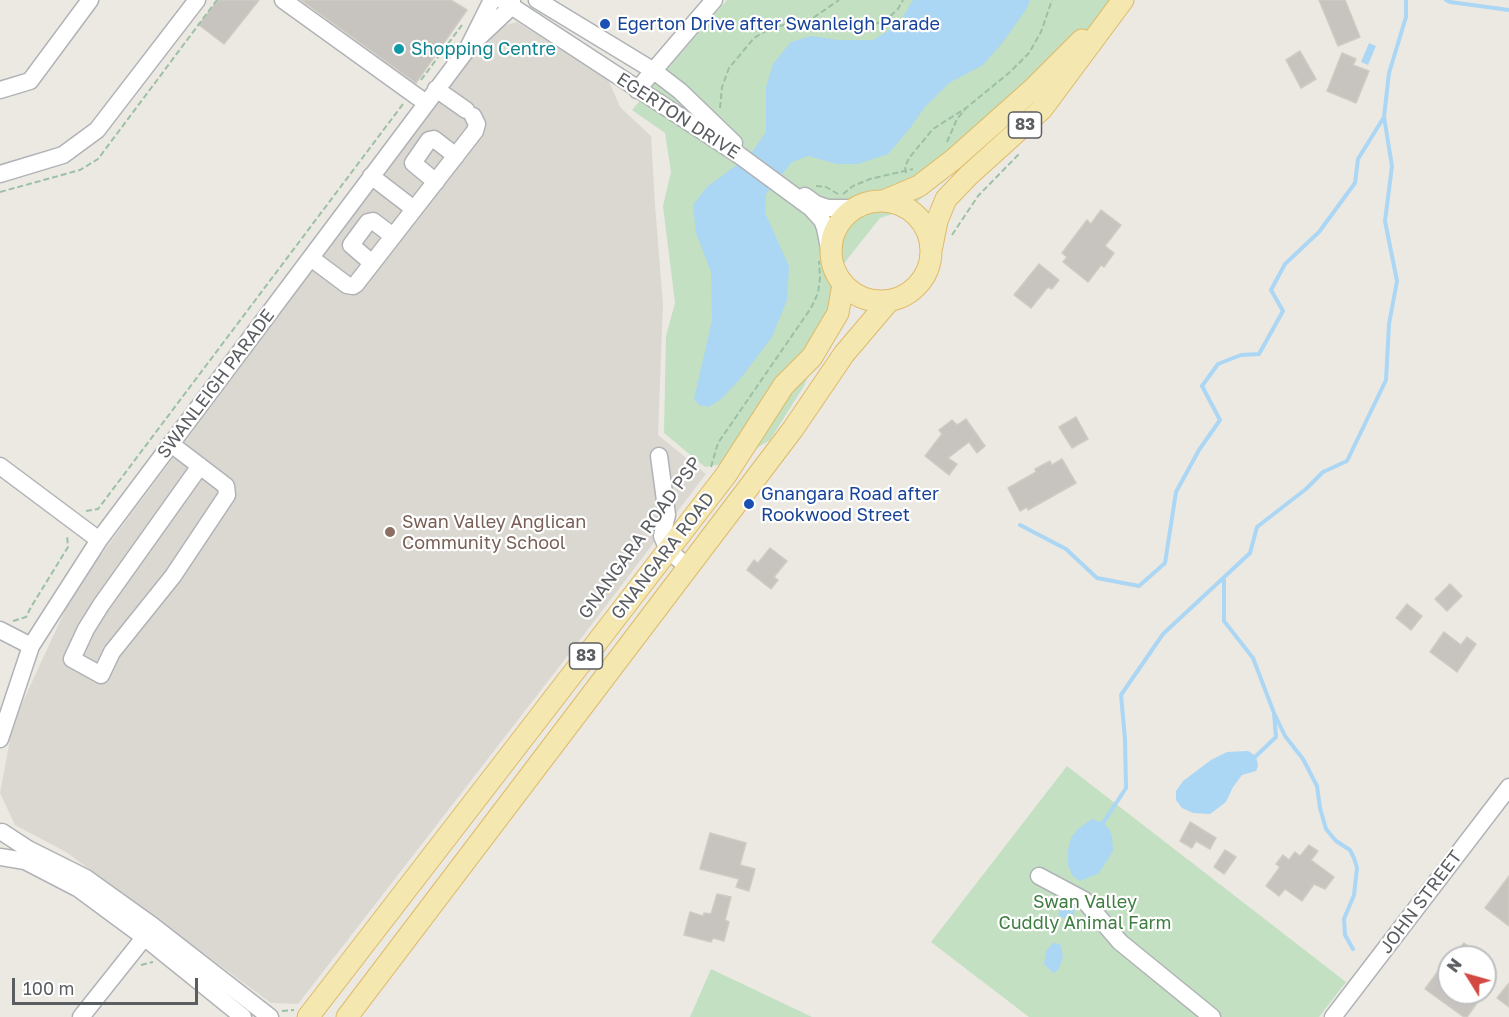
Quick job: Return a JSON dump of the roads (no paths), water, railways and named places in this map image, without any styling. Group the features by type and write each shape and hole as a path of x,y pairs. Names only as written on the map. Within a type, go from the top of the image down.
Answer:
{"main road":[{"name":"83","path":"853,208 869,201 886,200 919,186 954,159 1035,87 1121,0"},
{"name":"83","path":"897,303 926,276 931,261 941,248 937,221 946,199 1042,109 1121,0"},
{"path":"886,200 903,205 917,215 941,248"},
{"path":"853,208 841,220 824,253 843,284 856,295 872,301 897,303"},
{"name":"GNANGARA ROAD","path":"306,1014 726,475 784,385 812,357 838,313 843,284"},
{"name":"GNANGARA ROAD","path":"347,1017 793,429 838,361 897,303"}],"street":[{"path":"0,90 30,81 90,0"},
{"path":"0,174 63,155 98,130 197,0"},
{"path":"284,0 426,104"},
{"name":"SWANLEIGH PARADE","path":"468,48 492,0"},
{"name":"EGERTON DRIVE","path":"537,0 654,71 680,91 741,153"},
{"path":"638,90 714,0"},
{"name":"SWANLEIGH PARADE","path":"0,739 31,646 99,540 436,89 508,2"},
{"name":"EGERTON DRIVE","path":"508,2 638,90 741,153 786,186 822,220 825,228 824,253"},
{"path":"310,258 350,287 356,284 475,131 477,124 470,113 436,89"},
{"path":"435,182 413,164 429,140 434,139 456,156"},
{"path":"371,176 414,209"},
{"name":"EGERTON DRIVE","path":"786,186 816,204 831,208 853,208"},
{"path":"372,263 351,245 368,222 373,221 393,236"},
{"path":"171,444 200,466 226,486 227,495 173,576 112,652 101,675 72,659 100,605 200,466"},
{"path":"659,456 667,515 662,536 668,550 688,568"},
{"path":"0,466 99,540"},
{"path":"2,631 31,646"},
{"name":"JOHN STREET","path":"1333,1017 1509,787"},
{"path":"1,834 86,878 243,1017"},
{"path":"0,857 25,861 78,889 148,932 270,1017"},
{"path":"1039,876 1084,900 1120,942 1212,1017"},
{"path":"81,1017 148,932"}],"water":[{"path":"913,0 1030,0 1027,8 1003,42 983,65 949,83 924,108 888,154 858,164 837,164 808,156 792,162 766,194 765,213 789,266 787,300 772,337 740,379 720,400 708,407 699,405 694,399 712,320 711,272 696,233 693,205 707,187 750,155 766,132 766,87 773,64 791,42 811,36 838,40 873,40 898,25"},
{"path":"1369,43 1376,46 1368,65 1361,62"},
{"path":"1248,751 1256,756 1258,766 1256,771 1242,775 1226,802 1210,814 1193,813 1182,808 1176,800 1176,791 1183,781 1211,760 1227,752"},
{"path":"1092,819 1103,823 1109,829 1113,851 1099,873 1080,881 1072,875 1068,865 1068,850 1071,838 1078,829"},
{"path":"1067,900 1075,905 1074,914 1068,919 1058,916 1062,902"},
{"path":"1053,943 1060,944 1063,956 1059,969 1053,973 1044,964 1046,951"}],"waterway":[{"path":"1020,525 1066,549 1097,578 1139,586 1165,563 1176,492 1199,450 1220,420 1202,386 1218,364 1241,355 1259,354 1283,311 1271,290 1285,264 1319,232 1355,183 1358,159 1384,117 1389,73 1406,17 1406,0"},
{"path":"1446,0 1509,10"},
{"path":"1103,823 1126,788 1121,695 1163,634 1250,553 1257,527 1306,489 1323,472 1347,461 1386,380 1389,324 1397,281 1385,221 1392,166 1384,117"},
{"path":"1224,580 1224,621 1253,658 1274,713 1276,737 1256,756"},
{"path":"1274,713 1285,736 1303,759 1317,786 1326,829 1336,841 1350,850 1354,858 1357,868 1354,895 1344,919 1345,935 1353,949"}],"place":[{"name":"Egerton Drive after Swanleigh Parade","path":"605,24"},
{"name":"Shopping Centre","path":"399,49"},
{"name":"Gnangara Road after Rookwood Street","path":"749,504"},
{"name":"Swan Valley Anglican Community School","path":"390,532"}],"park label":[{"name":"Swan Valley Cuddly Animal Farm","path":"1085,912"}]}
